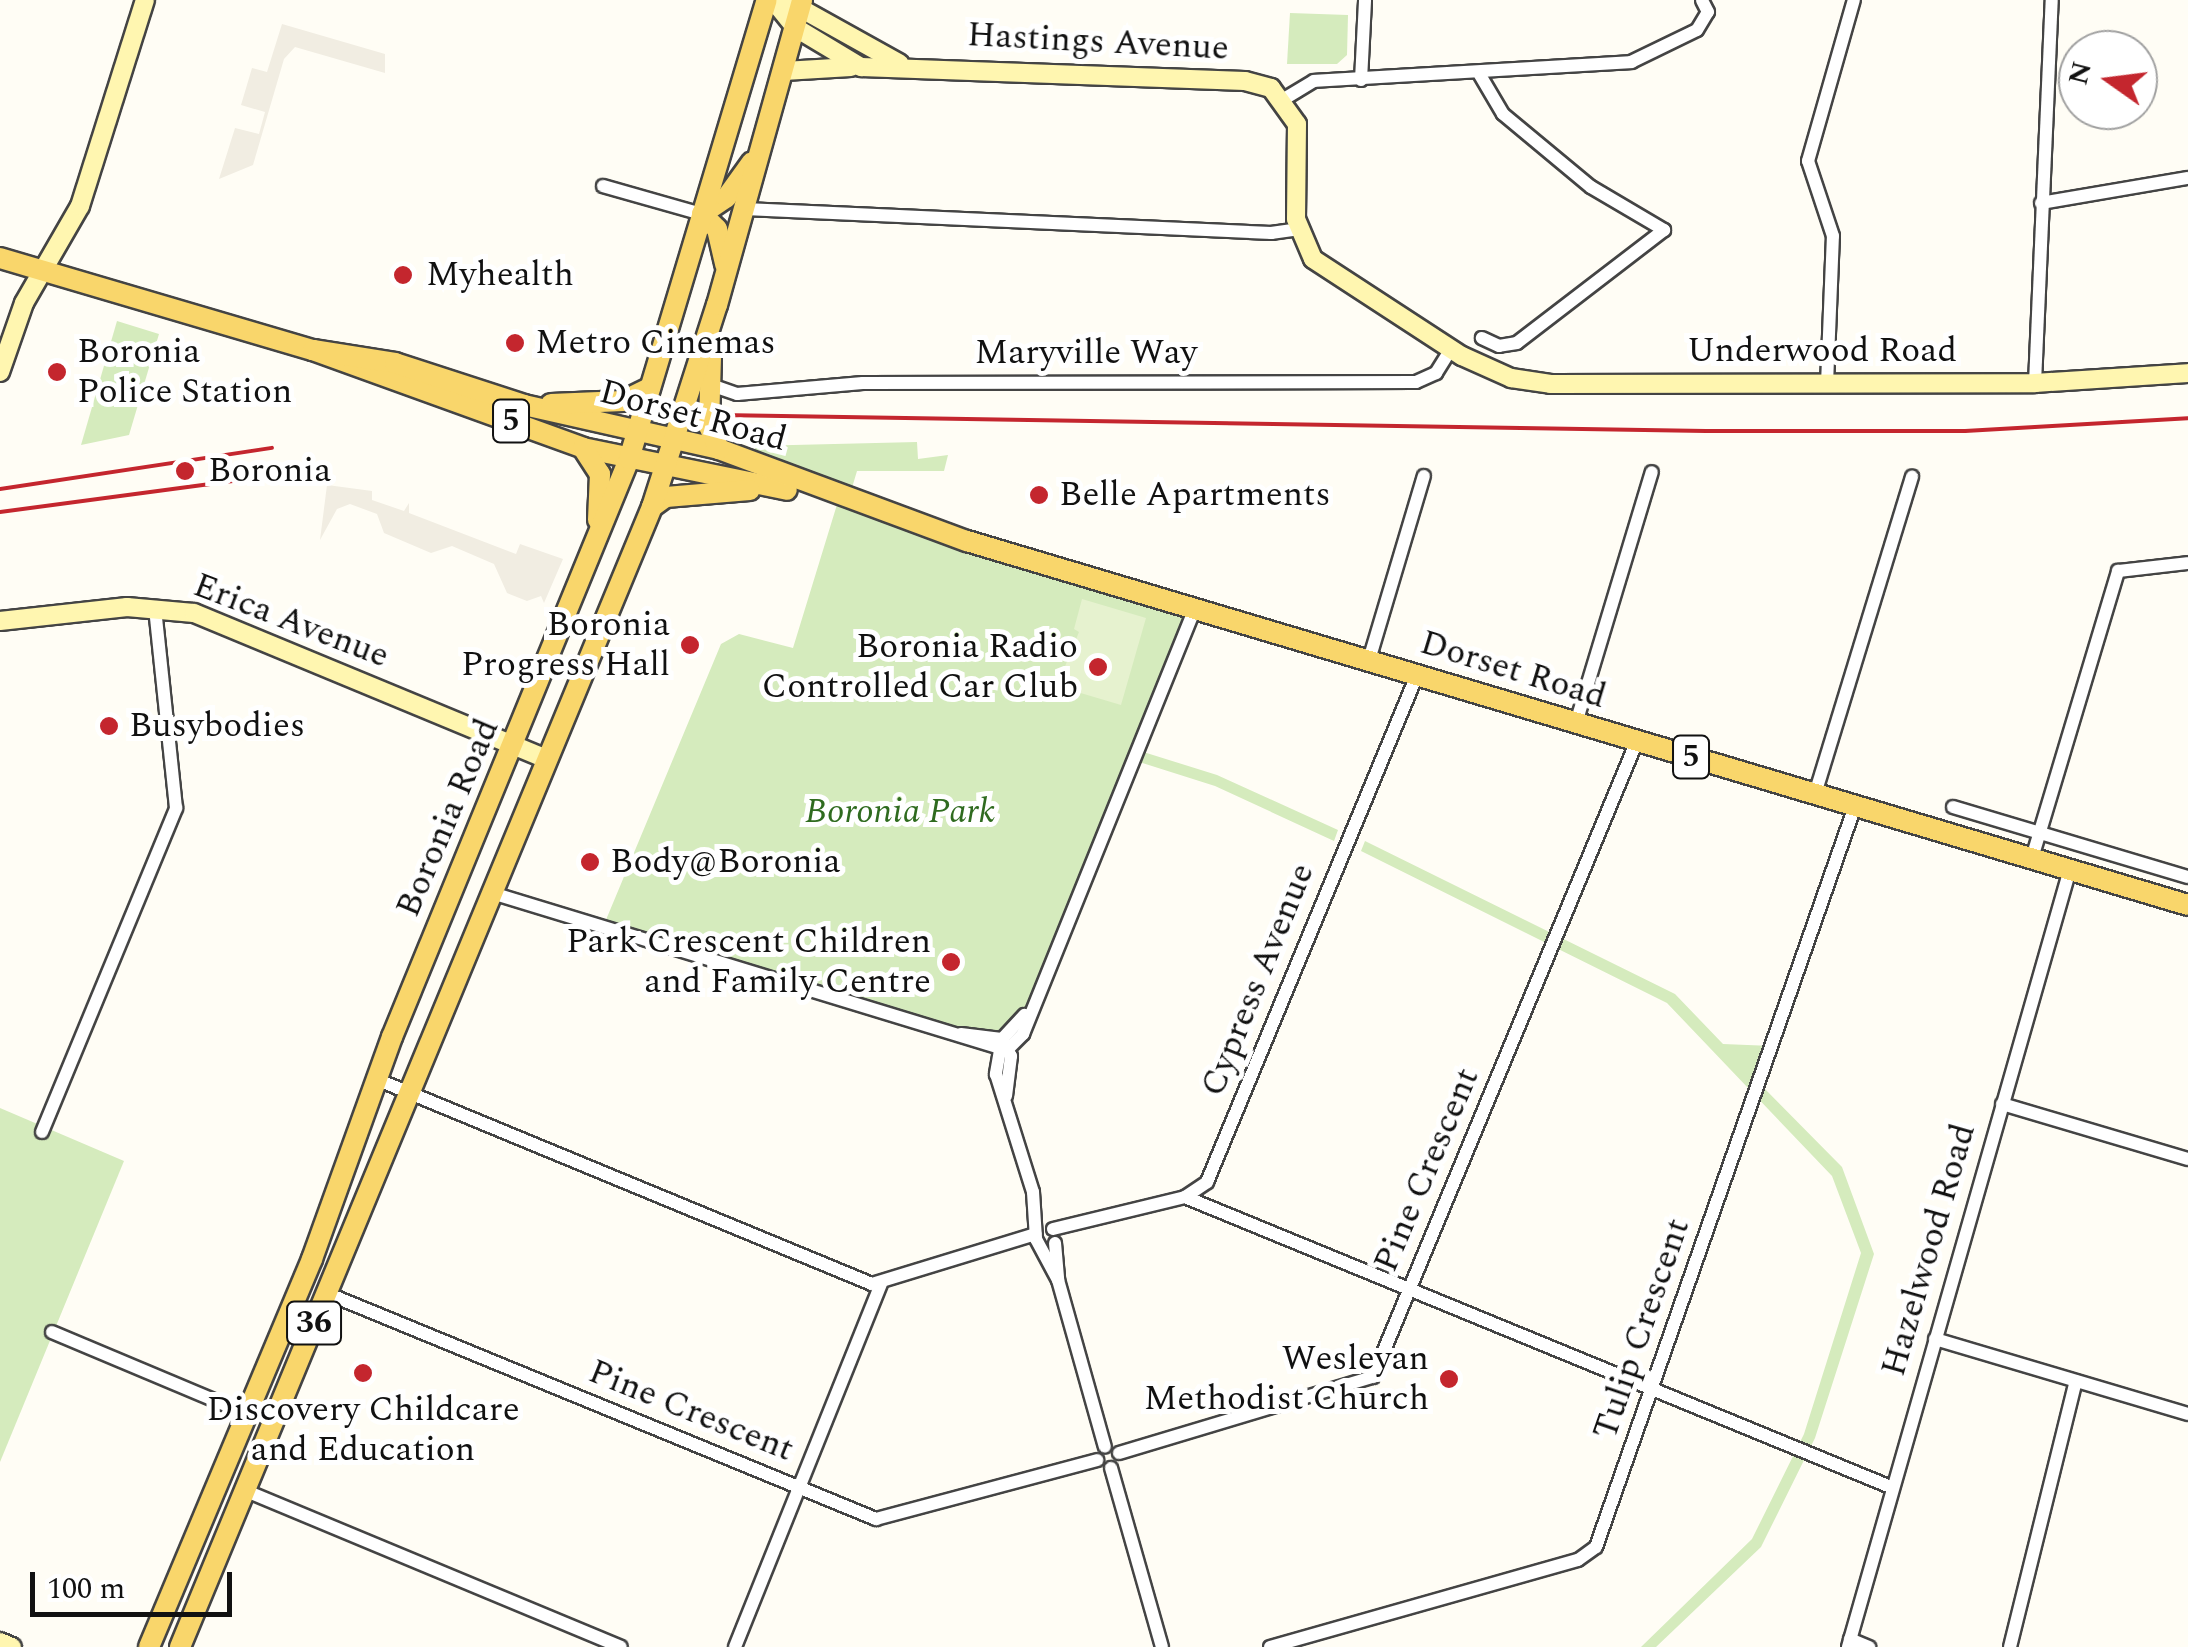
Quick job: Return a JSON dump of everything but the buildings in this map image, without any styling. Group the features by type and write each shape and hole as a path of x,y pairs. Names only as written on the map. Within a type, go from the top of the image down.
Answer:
{"main road":[{"path":"0,372 24,302 80,206 145,0"},
{"path":"770,0 795,9 861,67"},
{"name":"Boronia Road","path":"149,1647 312,1259 376,1079 629,458 770,0"},
{"name":"Hastings Avenue","path":"795,9 904,66"},
{"name":"Boronia Road","path":"180,1647 652,507 764,143 784,71 795,9"},
{"name":"Hastings Avenue","path":"784,71 904,66 1246,81 1284,99"},
{"path":"741,92 776,101"},
{"path":"1284,99 1299,130 1298,229 1321,267 1456,353"},
{"path":"726,272 717,230 702,214 726,198 764,143"},
{"name":"Dorset Road","path":"0,258 313,350 583,448 786,490"},
{"name":"Boronia Road","path":"717,305 708,384 709,426 720,449"},
{"name":"Dorset Road","path":"313,350 336,349 430,372 524,406 720,449 822,492 1195,609 2188,905"},
{"name":"Underwood Road","path":"1456,353 1502,375 1551,384 2035,383 2188,372"},
{"path":"524,406 623,401 650,388"},
{"path":"583,448 596,460 601,487 590,559"},
{"name":"Dorset Road","path":"652,507 681,496 786,490 822,492"},
{"name":"Erica Avenue","path":"0,621 156,607 204,617 547,759"},
{"path":"0,1642 12,1647"}],"street":[{"path":"1361,80 1365,0"},
{"path":"1284,99 1308,82 1480,74 1642,59 1697,30 1708,12 1702,0"},
{"path":"1827,384 1833,236 1808,161 1854,0"},
{"path":"2035,383 2052,0"},
{"path":"1480,74 1503,114 1591,187 1664,230 1517,344 1499,346 1482,338"},
{"path":"2041,203 2188,178"},
{"path":"604,186 702,214"},
{"path":"745,209 1271,233 1298,229"},
{"name":"Maryville Way","path":"708,384 742,394 863,384 1416,382 1436,373 1456,353"},
{"path":"1576,722 1652,472"},
{"path":"1369,660 1424,476"},
{"path":"1816,794 1912,476"},
{"path":"2032,858 2118,571 2188,563"},
{"path":"42,1132 176,808 156,607"},
{"path":"492,893 1002,1047 1022,1039 1029,1009 1195,609"},
{"name":"Cypress Avenue","path":"1192,1194 1417,675"},
{"name":"Pine Crescent","path":"1119,1453 1366,1382 1411,1287 1637,741"},
{"name":"Tulip Crescent","path":"1270,1647 1588,1555 1603,1535 1855,806"},
{"path":"1953,807 2188,876"},
{"name":"Hazelwood Road","path":"1849,1643 2070,869"},
{"path":"1002,1047 996,1074 1058,1280 1101,1453 1111,1468 1162,1647"},
{"path":"376,1079 881,1284 1192,1194 1893,1488"},
{"path":"2002,1104 2188,1159"},
{"path":"735,1647 881,1284"},
{"name":"Pine Crescent","path":"326,1293 882,1519 1101,1453"},
{"path":"52,1332 247,1414"},
{"path":"1936,1339 2188,1414"},
{"path":"2010,1647 2076,1381"},
{"path":"1101,1453 1119,1453 1111,1468"},
{"path":"244,1490 621,1647"},
{"path":"1849,1643 1870,1647"}],"green space":[{"path":"1290,13 1348,15 1347,55 1337,64 1287,64"},
{"path":"117,321 159,334 129,435 81,445"},
{"name":"Boronia Park","path":"917,442 918,459 948,455 944,471 857,471 848,501 1195,609 1137,750 1217,775 1338,830 1334,841 1215,786 1133,760 1019,1033 1004,1045 603,927 721,644 739,634 793,648 839,498 751,459 756,446"},
{"name":"Boronia Radio Controlled Car Club","path":"1082,599 1146,618 1121,705 1057,686 1079,632 1074,629"},
{"path":"1365,841 1675,994 1723,1044 1772,1046 1759,1083 1842,1167 1874,1254 1815,1438 1761,1547 1656,1647 1641,1647 1752,1539 1804,1434 1861,1253 1832,1176 1667,1003 1361,851"},
{"path":"0,1108 124,1161 0,1462"}],"shaded area":[{"path":"282,24 385,54 385,73 295,47 284,59 253,165 219,179 235,128 259,134 265,112 241,105 252,68 267,72"},
{"path":"327,485 372,491 372,500 404,511 409,503 409,513 516,554 520,544 563,559 544,603 541,596 527,601 507,593 494,564 452,546 431,553 384,533 377,514 350,504 337,509 320,540"}],"railway":[{"path":"720,415 1706,431 1965,431 2188,418"},
{"path":"0,489 272,448"},
{"path":"0,512 263,477"}],"place":[{"name":"Myhealth","path":"403,275"},
{"name":"Metro Cinemas","path":"515,343"},
{"name":"Boronia Police Station","path":"57,372"},
{"name":"Boronia","path":"185,471"},
{"name":"Belle Apartments","path":"1039,495"},
{"name":"Boronia Progress Hall","path":"690,645"},
{"name":"Boronia Radio Controlled Car Club","path":"1098,667"},
{"name":"Busybodies","path":"109,726"},
{"name":"Body@Boronia","path":"590,862"},
{"name":"Park Crescent Children and Family Centre","path":"951,962"},
{"name":"Discovery Childcare and Education","path":"363,1373"},
{"name":"Wesleyan Methodist Church","path":"1449,1379"}]}
